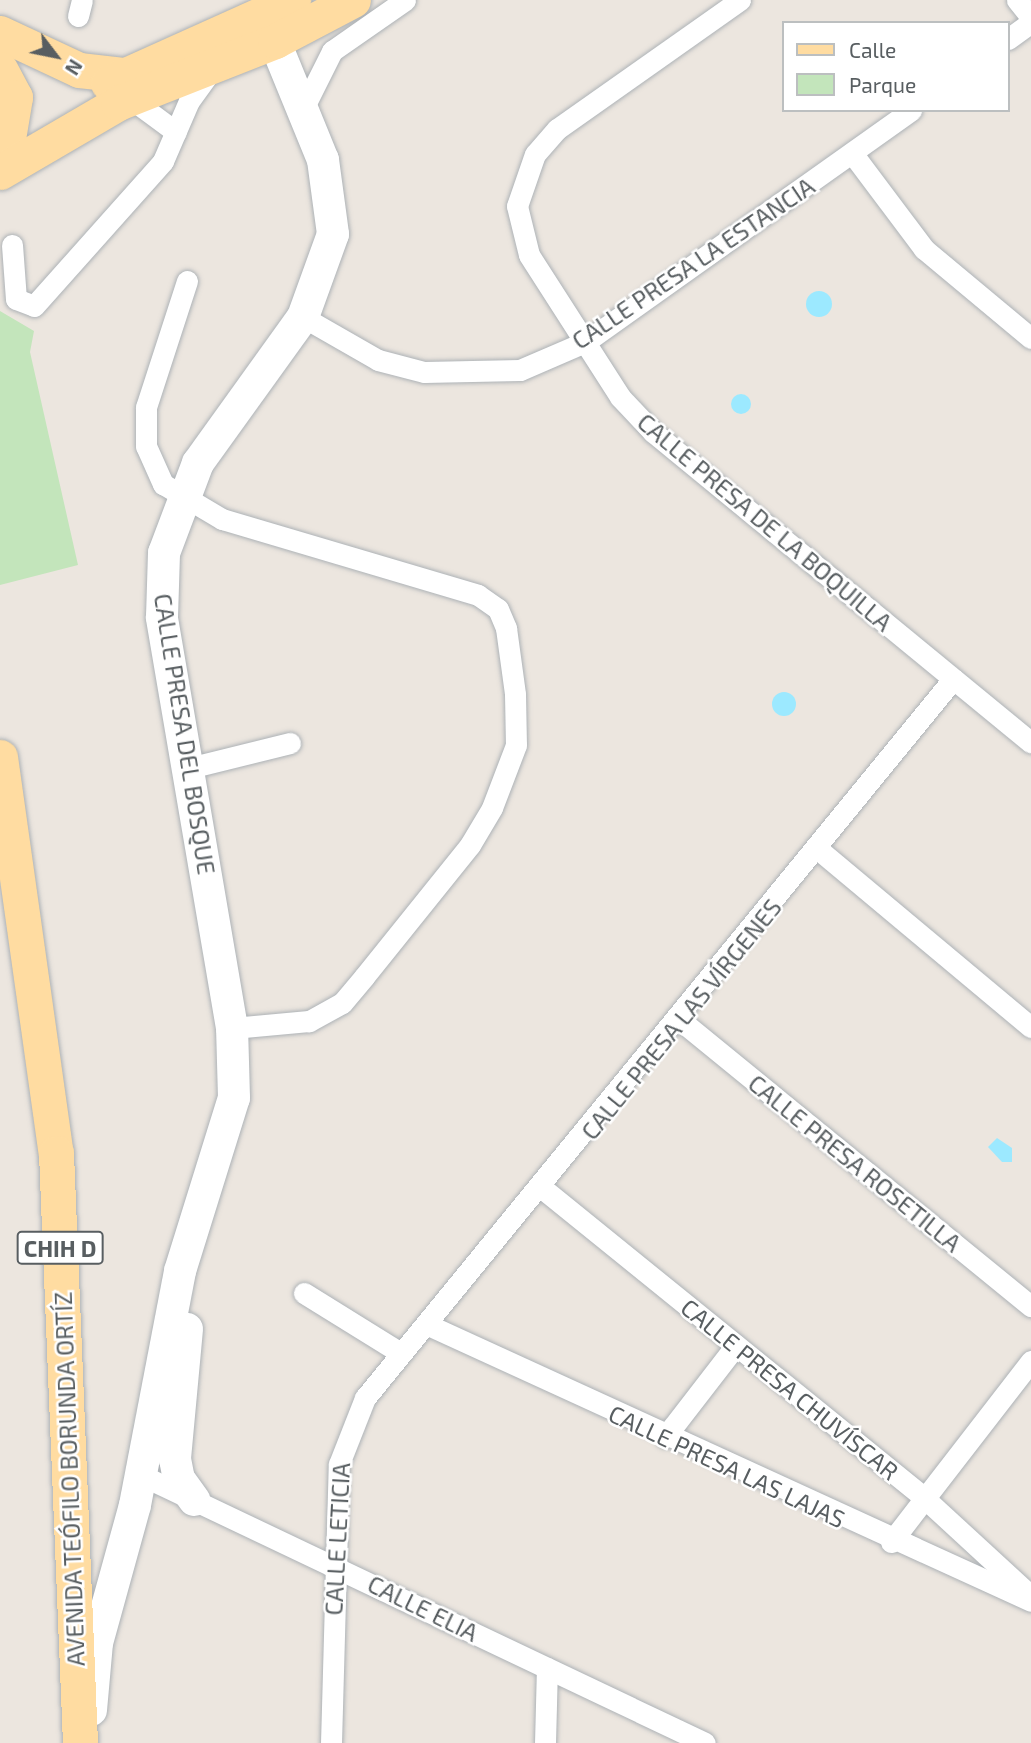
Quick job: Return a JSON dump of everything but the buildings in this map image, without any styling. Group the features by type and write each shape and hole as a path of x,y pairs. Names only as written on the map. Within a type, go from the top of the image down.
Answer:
{"main road":[{"path":"3,152 271,14 354,0"},
{"path":"0,195 124,92 216,63 271,14"},
{"path":"0,33 124,92"},
{"path":"0,69 15,97 3,152"},
{"name":"AVENIDA TEÓFILO BORUNDA ORTÍZ","path":"0,757 56,1153 80,1743"}],"street":[{"path":"304,107 332,51 405,0"},
{"name":"CALLE PRESA DE LA BOQUILLA","path":"740,0 557,129 522,181 517,206 529,255 620,397 653,432 1031,743"},
{"path":"1010,37 1031,20 1017,0"},
{"name":"CALLE PRESA DEL BOSQUE","path":"90,1743 97,1643 141,1475 193,1222 232,1106 232,1028 162,607 164,553 180,499 219,430 303,317 333,234 323,160 271,14"},
{"path":"12,245 16,299 34,306 163,161 176,132 216,63"},
{"path":"124,92 176,132"},
{"name":"CALLE PRESA LA ESTANCIA","path":"303,317 378,360 424,372 520,370 585,342 908,112"},
{"path":"852,153 924,249 1031,338"},
{"path":"187,281 146,407 153,469 180,499 222,519 478,595 498,609 506,628 515,694 516,745 492,808 470,845 365,977 342,1003 309,1021 232,1028"},
{"name":"CALLE PRESA LAS VÍRGENES","path":"399,1352 542,1188 819,850 953,679"},
{"path":"189,768 290,743"},
{"path":"819,850 1031,1027"},
{"name":"CALLE PRESA ROSETILLA","path":"680,1020 1031,1306"},
{"name":"CALLE PRESA CHUVÍSCAR","path":"542,1188 921,1495 1031,1599"},
{"path":"193,1222 175,1459 179,1479 194,1500"},
{"path":"304,1293 399,1352"},
{"name":"CALLE PRESA LAS LAJAS","path":"426,1324 891,1542 1031,1599"},
{"path":"665,1437 736,1345"},
{"name":"CALLE LETICIA","path":"331,1743 332,1565 348,1431 399,1352"},
{"path":"891,1542 921,1495 1031,1361"},
{"name":"CALLE ELIA","path":"141,1475 705,1743"},
{"path":"545,1743 547,1668"}],"green space":[{"path":"0,311 34,331 30,352 78,565 0,585"}],"water":[{"path":"819,291 828,295 832,304 828,313 819,317 810,313 806,304 810,295"},
{"path":"741,394 748,397 751,404 748,411 741,414 734,411 731,404 734,397"},
{"path":"784,692 792,696 796,704 792,712 784,716 776,712 772,704 776,696"},
{"path":"997,1138 1012,1148 1012,1162 1002,1162 988,1147"}]}
